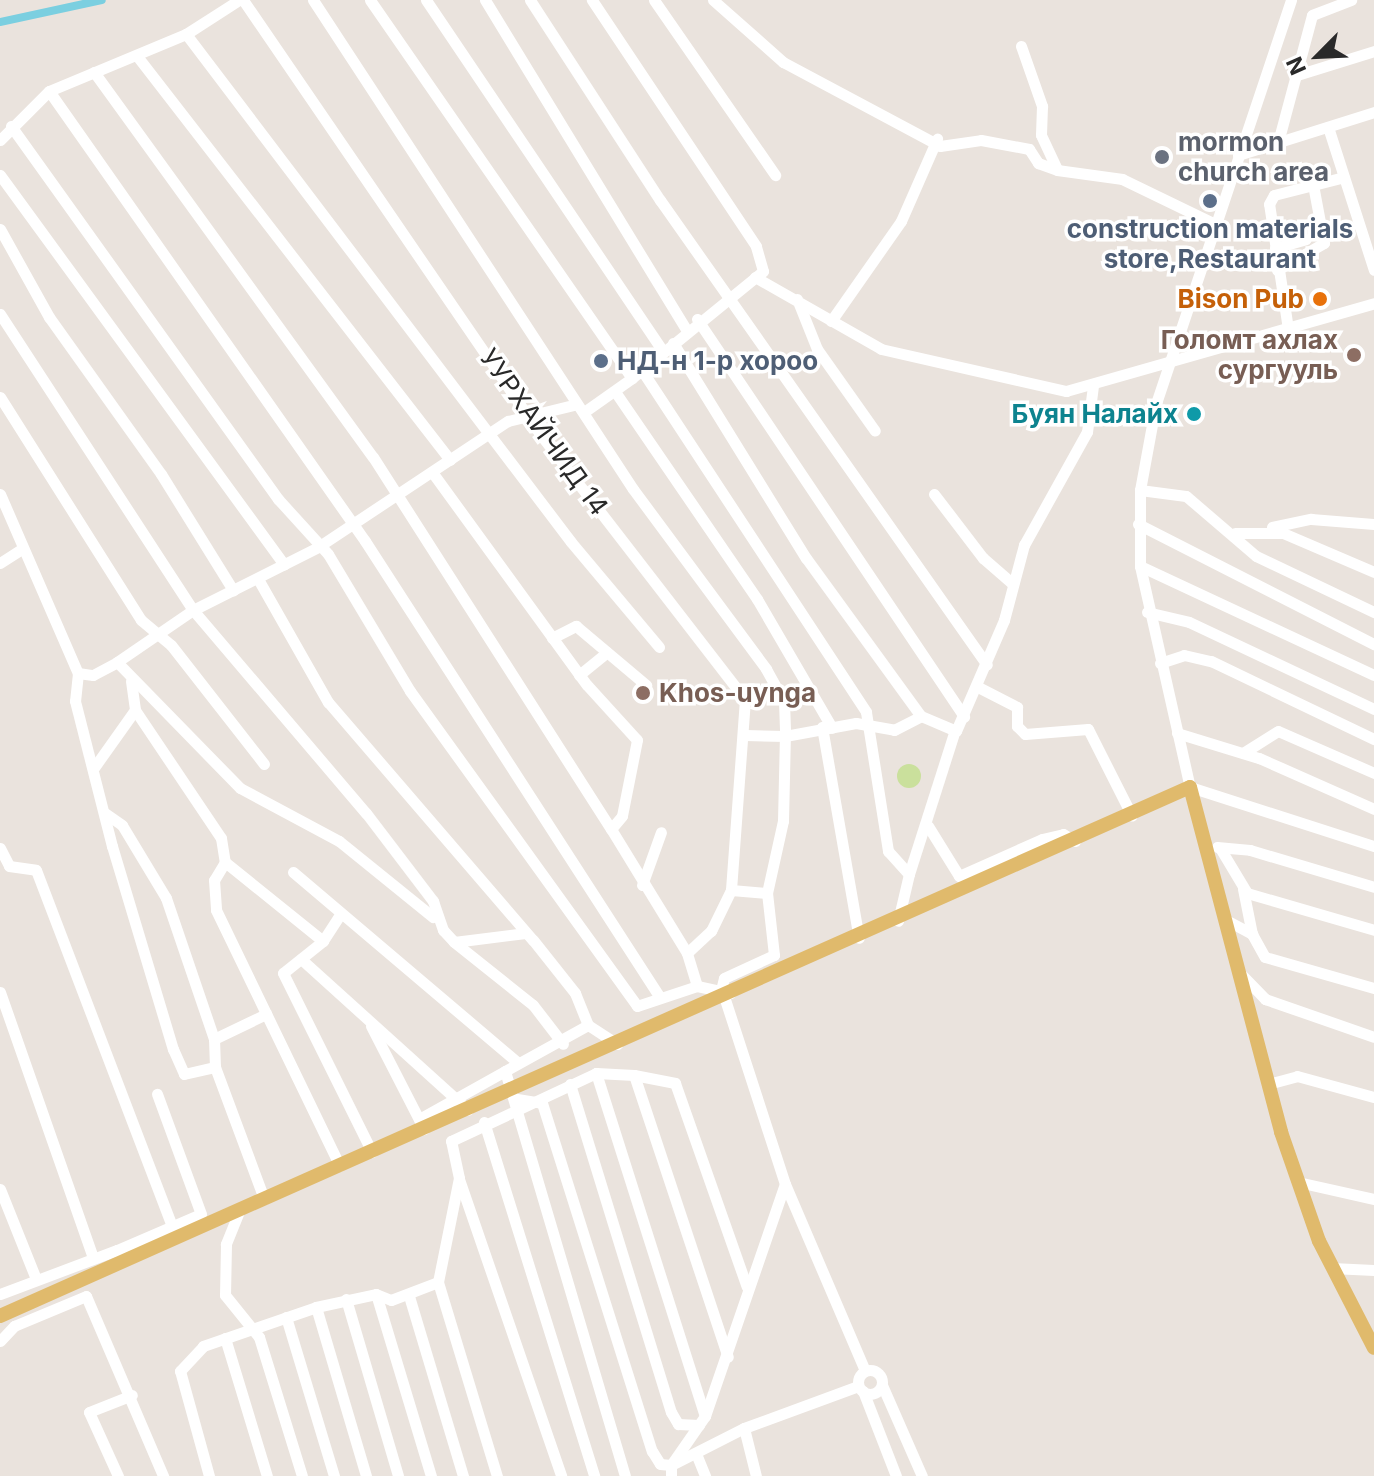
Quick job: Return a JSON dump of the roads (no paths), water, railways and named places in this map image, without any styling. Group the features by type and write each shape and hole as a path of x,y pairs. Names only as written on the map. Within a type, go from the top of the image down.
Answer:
{"main road":[{"path":"0,1316 119,1256 340,1166 421,1124 445,1119 463,1105 516,1094 725,993 898,921 1190,787 1268,1084 1298,1182 1332,1268 1374,1348"}],"street":[{"path":"0,140 49,91 186,34 241,0"},
{"name":"УУРХАЙЧИД 14","path":"241,0 527,413 737,688 748,717 731,890"},
{"path":"313,0 580,408 766,669 784,701 783,821 767,893 774,955 724,978 725,993 785,1184 865,1371 860,1389 896,1476"},
{"path":"370,0 637,373 832,656 871,729 888,851 909,874"},
{"path":"426,0 662,350"},
{"path":"485,0 686,329"},
{"path":"530,0 729,294 987,665"},
{"path":"78,673 93,675 193,610 318,547 393,494 489,433 527,413 580,408 616,393 697,319 763,271 756,246 592,0"},
{"path":"654,0 775,175"},
{"path":"713,0 783,62 937,139 946,147 981,140 1029,149 1038,163 1057,170 1122,179 1213,223"},
{"path":"1291,0 1213,223 1168,366 1140,490 1140,566 1147,612 1190,787 1374,846"},
{"path":"1278,142 1312,15 1312,0"},
{"path":"1312,15 1351,0"},
{"path":"186,34 489,433 659,647"},
{"path":"1021,46 1042,106 1041,135 1057,170"},
{"path":"1297,75 1374,51"},
{"path":"137,56 450,460"},
{"path":"94,72 393,494 611,829 642,885 687,953 697,986"},
{"path":"49,91 350,523 555,825 659,996"},
{"path":"1238,155 1374,112"},
{"path":"11,126 318,547 466,772 637,1006 659,996 697,986 725,993"},
{"path":"1328,127 1374,270"},
{"path":"831,321 901,221 937,139"},
{"path":"0,175 284,565"},
{"path":"1288,329 1277,270 1271,199 1344,177"},
{"path":"1277,270 1324,243 1313,185"},
{"path":"0,229 49,317 161,474 233,590"},
{"path":"1275,248 1306,239"},
{"path":"755,277 881,349 1066,391 1168,366 1374,303"},
{"path":"797,299 817,349 875,431"},
{"path":"0,314 193,610 366,813 433,901 433,917"},
{"path":"697,319 964,717"},
{"path":"673,343 806,558 921,716 954,733"},
{"path":"898,921 909,874 928,826 954,733 987,665 1040,513 1087,432 1093,386"},
{"path":"616,393 757,599 827,728 859,938"},
{"path":"0,397 155,636 171,645 264,764"},
{"path":"432,472 579,675 637,740 622,816 611,829"},
{"path":"1140,490 1186,496 1235,533 1256,556 1374,612"},
{"path":"0,494 78,673 73,690 93,769 181,1071 215,1067"},
{"path":"934,494 1013,584"},
{"path":"1235,533 1311,519 1374,524"},
{"path":"1138,524 1374,644"},
{"path":"1263,528 1374,572"},
{"path":"0,563 23,548"},
{"path":"1140,566 1374,675"},
{"path":"258,579 328,702 575,993 588,1025 617,1044"},
{"path":"1147,612 1234,642 1374,709"},
{"path":"552,638 576,626 646,685"},
{"path":"579,675 607,652"},
{"path":"1160,663 1184,655 1211,661 1374,739"},
{"path":"117,662 131,681 240,788 339,841 433,917 454,942 533,1005 563,1044"},
{"path":"131,681 135,710 211,820 225,862 323,941"},
{"path":"978,687 1017,707 1017,726 1025,734 1088,729 1132,816"},
{"path":"93,769 135,710"},
{"path":"745,735 785,736 827,728 894,730 921,716"},
{"path":"1243,753 1278,731 1374,773"},
{"path":"1177,733 1243,753 1374,809"},
{"path":"105,813 122,825 166,898 214,1039 215,1067 264,1199"},
{"path":"928,826 959,876 1042,839 1063,834 1075,841"},
{"path":"642,885 661,832"},
{"path":"1205,844 1250,850 1374,887"},
{"path":"0,848 9,866 36,870 172,1226"},
{"path":"1220,848 1243,889 1252,934 1265,957 1374,988"},
{"path":"225,862 214,880 216,910 340,1166"},
{"path":"293,872 517,1062"},
{"path":"1243,889 1374,930"},
{"path":"687,953 711,931 731,890 767,893"},
{"path":"341,913 323,941 283,973 372,1152"},
{"path":"1226,920 1252,934"},
{"path":"454,942 525,933"},
{"path":"301,959 463,1105"},
{"path":"1241,974 1265,999 1374,1037"},
{"path":"0,992 92,1255"},
{"path":"363,1012 421,1124 463,1105 517,1062 563,1044 588,1025"},
{"path":"214,1039 266,1014"},
{"path":"505,1071 516,1094 514,1112 625,1476"},
{"path":"451,1141 484,1122 542,1103 570,1084 596,1073 634,1075 675,1083 747,1288"},
{"path":"596,1073 702,1420"},
{"path":"634,1075 728,1357"},
{"path":"1268,1084 1297,1076 1374,1097"},
{"path":"570,1084 671,1412 678,1424 702,1420"},
{"path":"0,1294 92,1255 119,1256 172,1226 201,1214 157,1094"},
{"path":"516,1094 542,1103"},
{"path":"542,1103 652,1451 660,1464 671,1470"},
{"path":"445,1119 459,1178 561,1476"},
{"path":"484,1122 594,1476"},
{"path":"459,1178 438,1282 497,1476"},
{"path":"1298,1182 1374,1199"},
{"path":"671,1470 702,1420 728,1357 747,1288 785,1184"},
{"path":"0,1189 36,1279"},
{"path":"240,1209 226,1244 225,1295 254,1327 302,1476"},
{"path":"1332,1268 1374,1270"},
{"path":"209,1476 180,1371 203,1346 316,1307 376,1294 409,1296 438,1282"},
{"path":"376,1294 431,1476"},
{"path":"0,1341 14,1326 86,1296 132,1395 163,1476"},
{"path":"409,1296 463,1476"},
{"path":"346,1299 398,1476"},
{"path":"316,1307 366,1476"},
{"path":"286,1317 334,1476"},
{"path":"225,1338 267,1476"},
{"path":"865,1371 878,1372 922,1476"},
{"path":"671,1470 744,1428 860,1389 882,1385"},
{"path":"118,1476 89,1412 132,1395"},
{"path":"744,1428 756,1476"},
{"path":"697,1456 705,1476"}],"waterway":[{"path":"0,22 102,0"}],"place":[{"name":"mormon church area","path":"1162,157"},
{"name":"construction materials store,Restaurant","path":"1210,201"},
{"name":"Bison Pub","path":"1320,299"},
{"name":"Голомт ахлах сургууль","path":"1354,355"},
{"name":"НД-н 1-р хороо","path":"601,361"},
{"name":"Буян Налайх","path":"1194,414"},
{"name":"Khos-uynga","path":"643,693"}]}
